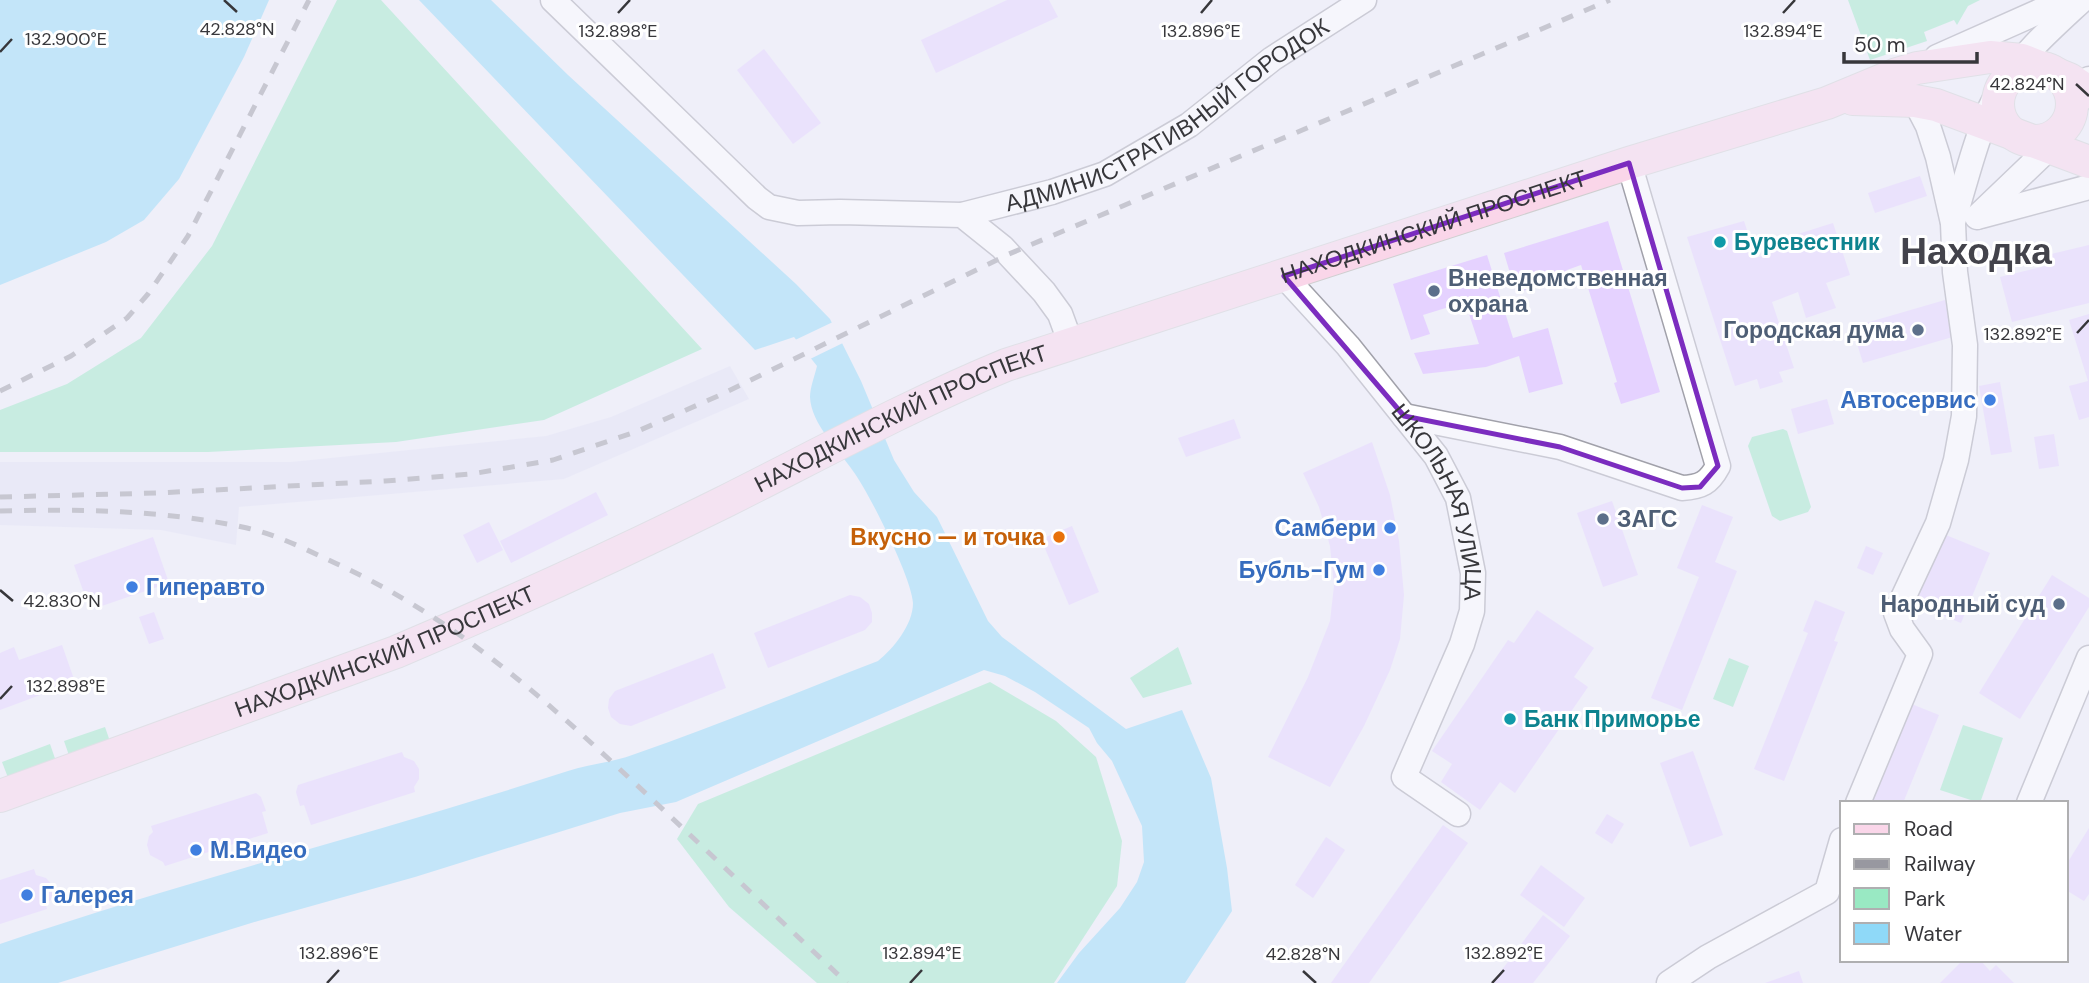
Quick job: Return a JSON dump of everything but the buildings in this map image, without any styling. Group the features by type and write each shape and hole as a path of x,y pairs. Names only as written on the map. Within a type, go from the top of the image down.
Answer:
{"main road":[{"name":"НАХОДКИНСКИЙ ПРОСПЕКТ","path":"0,796 396,652 722,503 907,409 1006,365 1629,163 1827,103 1897,74 1990,57 2022,60 2087,86"},
{"path":"2042,67 2053,72 2062,79 2072,100 2067,122 2060,131 2039,141 2016,136 2001,119 1998,108 2003,85 2019,70 2042,67"},
{"name":"НАХОДКИНСКИЙ ПРОСПЕКТ","path":"1827,103 1859,99 1915,101 1954,110 2048,149 2089,162"}],"street":[{"name":"АДМИНИСТРАТИВНЫЙ ГОРОДОК","path":"554,0 769,207 798,213 962,215 1052,192 1105,174 1189,125 1272,59 1364,0"},
{"path":"1897,74 2064,0"},
{"path":"1953,223 1985,123 2003,85 2022,60 2082,0"},
{"path":"1977,217 2048,149 2087,86"},
{"path":"1859,801 1920,654 1902,629 1896,613 1938,523 1956,460 1964,416 1965,345 1955,272 1953,223 1938,157 1928,126 1915,101"},
{"path":"1404,416 1560,447 1682,488 1700,487 1711,479 1718,466 1629,163"},
{"path":"1953,223 2089,187"},
{"path":"962,215 1002,247 1043,290 1060,314 1071,344"},
{"name":"ШКОЛЬНАЯ УЛИЦА","path":"1284,276 1348,346 1436,456 1458,498 1473,573 1472,611 1462,644 1404,777 1458,814"},
{"path":"2029,801 2089,658"},
{"path":"1669,983 1708,957 1827,892 1840,850"}],"highlighted area":[{"path":"1629,163 1718,466 1700,487 1682,488 1560,447 1404,416 1284,276"}],"shaded area":[{"path":"730,366 749,399 564,479 239,507 236,545 161,530 0,525 0,462 291,462 546,436 611,417"}],"green space":[{"path":"337,0 381,0 702,349 544,420 396,442 208,452 0,452 0,410 67,384 141,338 212,246"},
{"path":"1848,0 1980,0 1968,6 1957,25 1954,20 1924,32 1927,41 1870,60"},
{"path":"1783,429 1787,431 1811,507 1808,512 1780,521 1772,516 1748,446 1752,437"},
{"path":"1178,647 1192,684 1143,698 1130,678"},
{"path":"1729,658 1749,666 1733,707 1713,699"},
{"path":"990,682 1056,721 1096,757 1122,841 1117,886 1054,983 817,983 729,907 677,839 698,804"},
{"path":"1963,725 2003,738 1981,801 1940,790"},
{"path":"105,727 113,750 72,764 64,741"},
{"path":"50,744 59,770 12,788 2,762"}],"water":[{"path":"0,0 269,0 244,57 179,179 144,220 106,242 0,285"},
{"path":"419,0 491,0 568,75 796,284 830,319 861,381 894,460 914,492 937,517 988,621 1002,637 1126,729 1182,710 1211,778 1232,911 1185,983 1057,983 1079,953 1120,908 1137,882 1144,862 1142,826 1112,761 1089,728 1035,692 1005,676 984,670 676,802 620,813 58,983 0,983 0,944 568,771 627,757 878,661 896,643 910,620 913,603 911,591 889,536 860,482 815,417 810,397 817,366 794,337 755,350"}],"pier":[{"path":"835,321 845,342 808,360 793,341"}],"railway":[{"path":"0,391 71,356 127,318 148,294 188,236 309,0"},
{"path":"0,497 157,493 385,481 471,474 553,460 638,431 718,396 1009,254 1610,0"},
{"path":"0,511 62,510 155,514 247,528 292,543 382,587 466,640 543,700 847,983"}],"place":[{"name":"Буревестник","path":"1720,242"},
{"name":"Вневедомственная охрана","path":"1434,291"},
{"name":"Городская дума","path":"1918,330"},
{"name":"Автосервис","path":"1990,400"},
{"name":"ЗАГС","path":"1603,519"},
{"name":"Самбери","path":"1390,528"},
{"name":"Вкусно — и точка","path":"1059,537"},
{"name":"Бубль-Гум","path":"1379,570"},
{"name":"Гиперавто","path":"132,587"},
{"name":"Народный суд","path":"2059,604"},
{"name":"Банк Приморье","path":"1510,719"},
{"name":"М.Видео","path":"196,850"},
{"name":"Галерея","path":"27,895"}],"district":[{"name":"Находка","path":"1976,251"}]}
